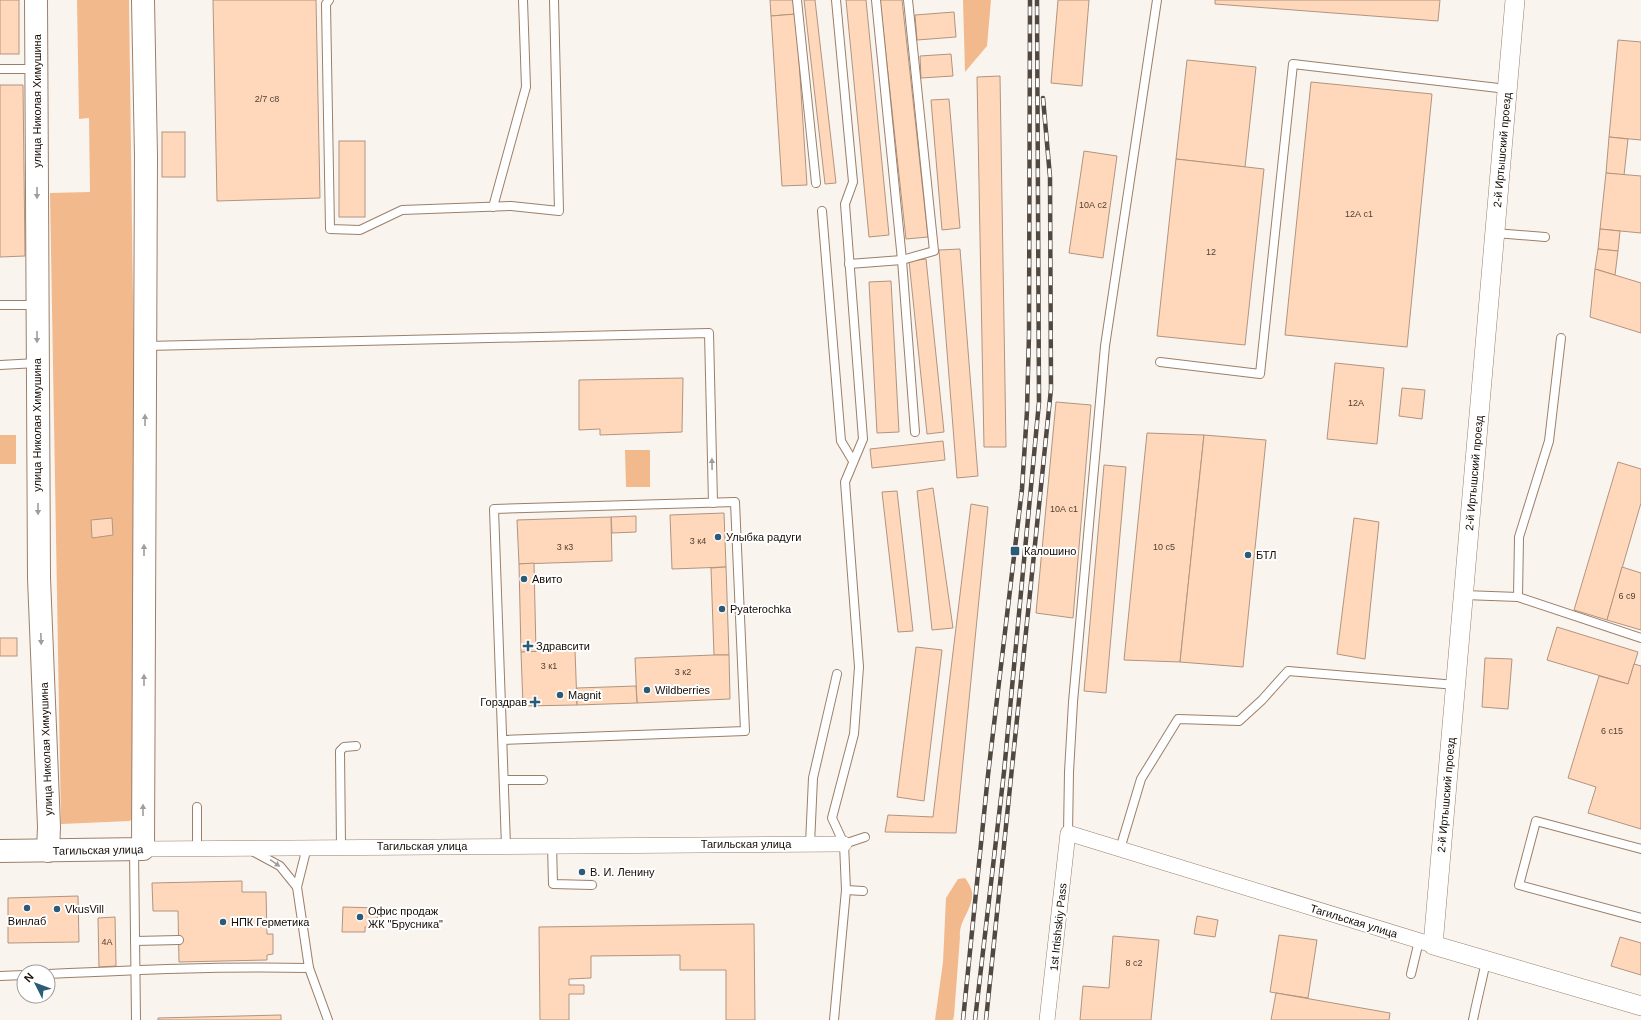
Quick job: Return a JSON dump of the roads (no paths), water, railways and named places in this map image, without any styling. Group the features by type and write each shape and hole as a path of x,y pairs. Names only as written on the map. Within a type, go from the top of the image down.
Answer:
{"main road":[{"name":"улица Николая Химушина","path":"36,0 34,69 39,578 49,827 48,851"},
{"path":"138,849 145,346 146,152 143,0"},
{"name":"Тагильская улица","path":"0,851 138,849"}],"street":[{"name":"2-й Иртышский проезд","path":"1426,943 1456,685 1515,0"},
{"name":"Тагильская улица","path":"1065,833 1426,943 1641,1006"},
{"name":"1st Irtishskiy Pass","path":"1047,1020 1065,833"},
{"name":"Тагильская улица","path":"138,849 341,846 844,844"}],"lane":[{"path":"0,69 34,69 30,0"},
{"path":"329,0 326,4 330,229 360,230 402,210 511,206 559,210 554,0"},
{"path":"493,207 526,87 523,0"},
{"path":"797,0 816,184"},
{"path":"834,1020 846,890 844,844 832,818 854,734 859,667 845,482 863,439 845,204 853,182 836,0"},
{"path":"876,0 902,260 915,432"},
{"path":"849,264 902,260 934,251 908,0"},
{"path":"1065,833 1073,702 1105,346 1157,0"},
{"path":"1160,362 1260,374 1293,64 1507,89"},
{"path":"822,211 841,441 853,460"},
{"path":"1495,233 1545,237"},
{"path":"0,306 37,305"},
{"path":"145,346 709,333 708,370 713,503"},
{"path":"1518,597 1519,537 1549,441 1561,338"},
{"path":"0,365 37,364"},
{"path":"503,740 745,730 735,502 494,509 506,846"},
{"path":"1464,595 1518,597 1641,638"},
{"path":"1120,849 1141,778 1178,718 1239,721 1262,700 1288,671 1456,685"},
{"path":"810,844 813,778 837,674"},
{"path":"341,846 340,751 344,747 356,746"},
{"path":"504,780 543,780"},
{"path":"196,807 197,848"},
{"path":"1641,849 1536,821 1519,885 1641,918"},
{"path":"844,844 865,837"},
{"path":"552,845 553,884 592,885"},
{"path":"307,847 297,887 309,968 328,1020"},
{"path":"246,848 266,857 280,866 297,887"},
{"path":"136,1020 135,941 138,849"},
{"path":"846,890 863,891"},
{"path":"135,941 179,940"},
{"path":"1411,974 1426,943"},
{"path":"1474,1020 1486,960"},
{"path":"56,973 107,969 309,968"},
{"path":"0,976 16,975"}],"railway":[{"path":"963,1020 988,775 1022,489 1027,411 1029,334 1030,0"},
{"path":"975,1020 1004,772 1039,402 1037,0"},
{"path":"986,1020 1051,389 1050,177 1043,98"}],"place":[{"name":"Улыбка радуги","path":"718,537"},
{"name":"Калошино","path":"1015,551"},
{"name":"БТЛ","path":"1248,555"},
{"name":"Авито","path":"524,579"},
{"name":"Pyaterochka","path":"722,609"},
{"name":"Здравсити","path":"528,646"},
{"name":"Wildberries","path":"647,690"},
{"name":"Magnit","path":"560,695"},
{"name":"Горздрав","path":"535,702"},
{"name":"В. И. Ленину","path":"582,872"},
{"name":"Винлаб","path":"27,908"},
{"name":"VkusVill","path":"57,909"},
{"name":"Офис продаж ЖК \"Брусника\"","path":"360,917"},
{"name":"НПК Герметика","path":"223,922"}]}
